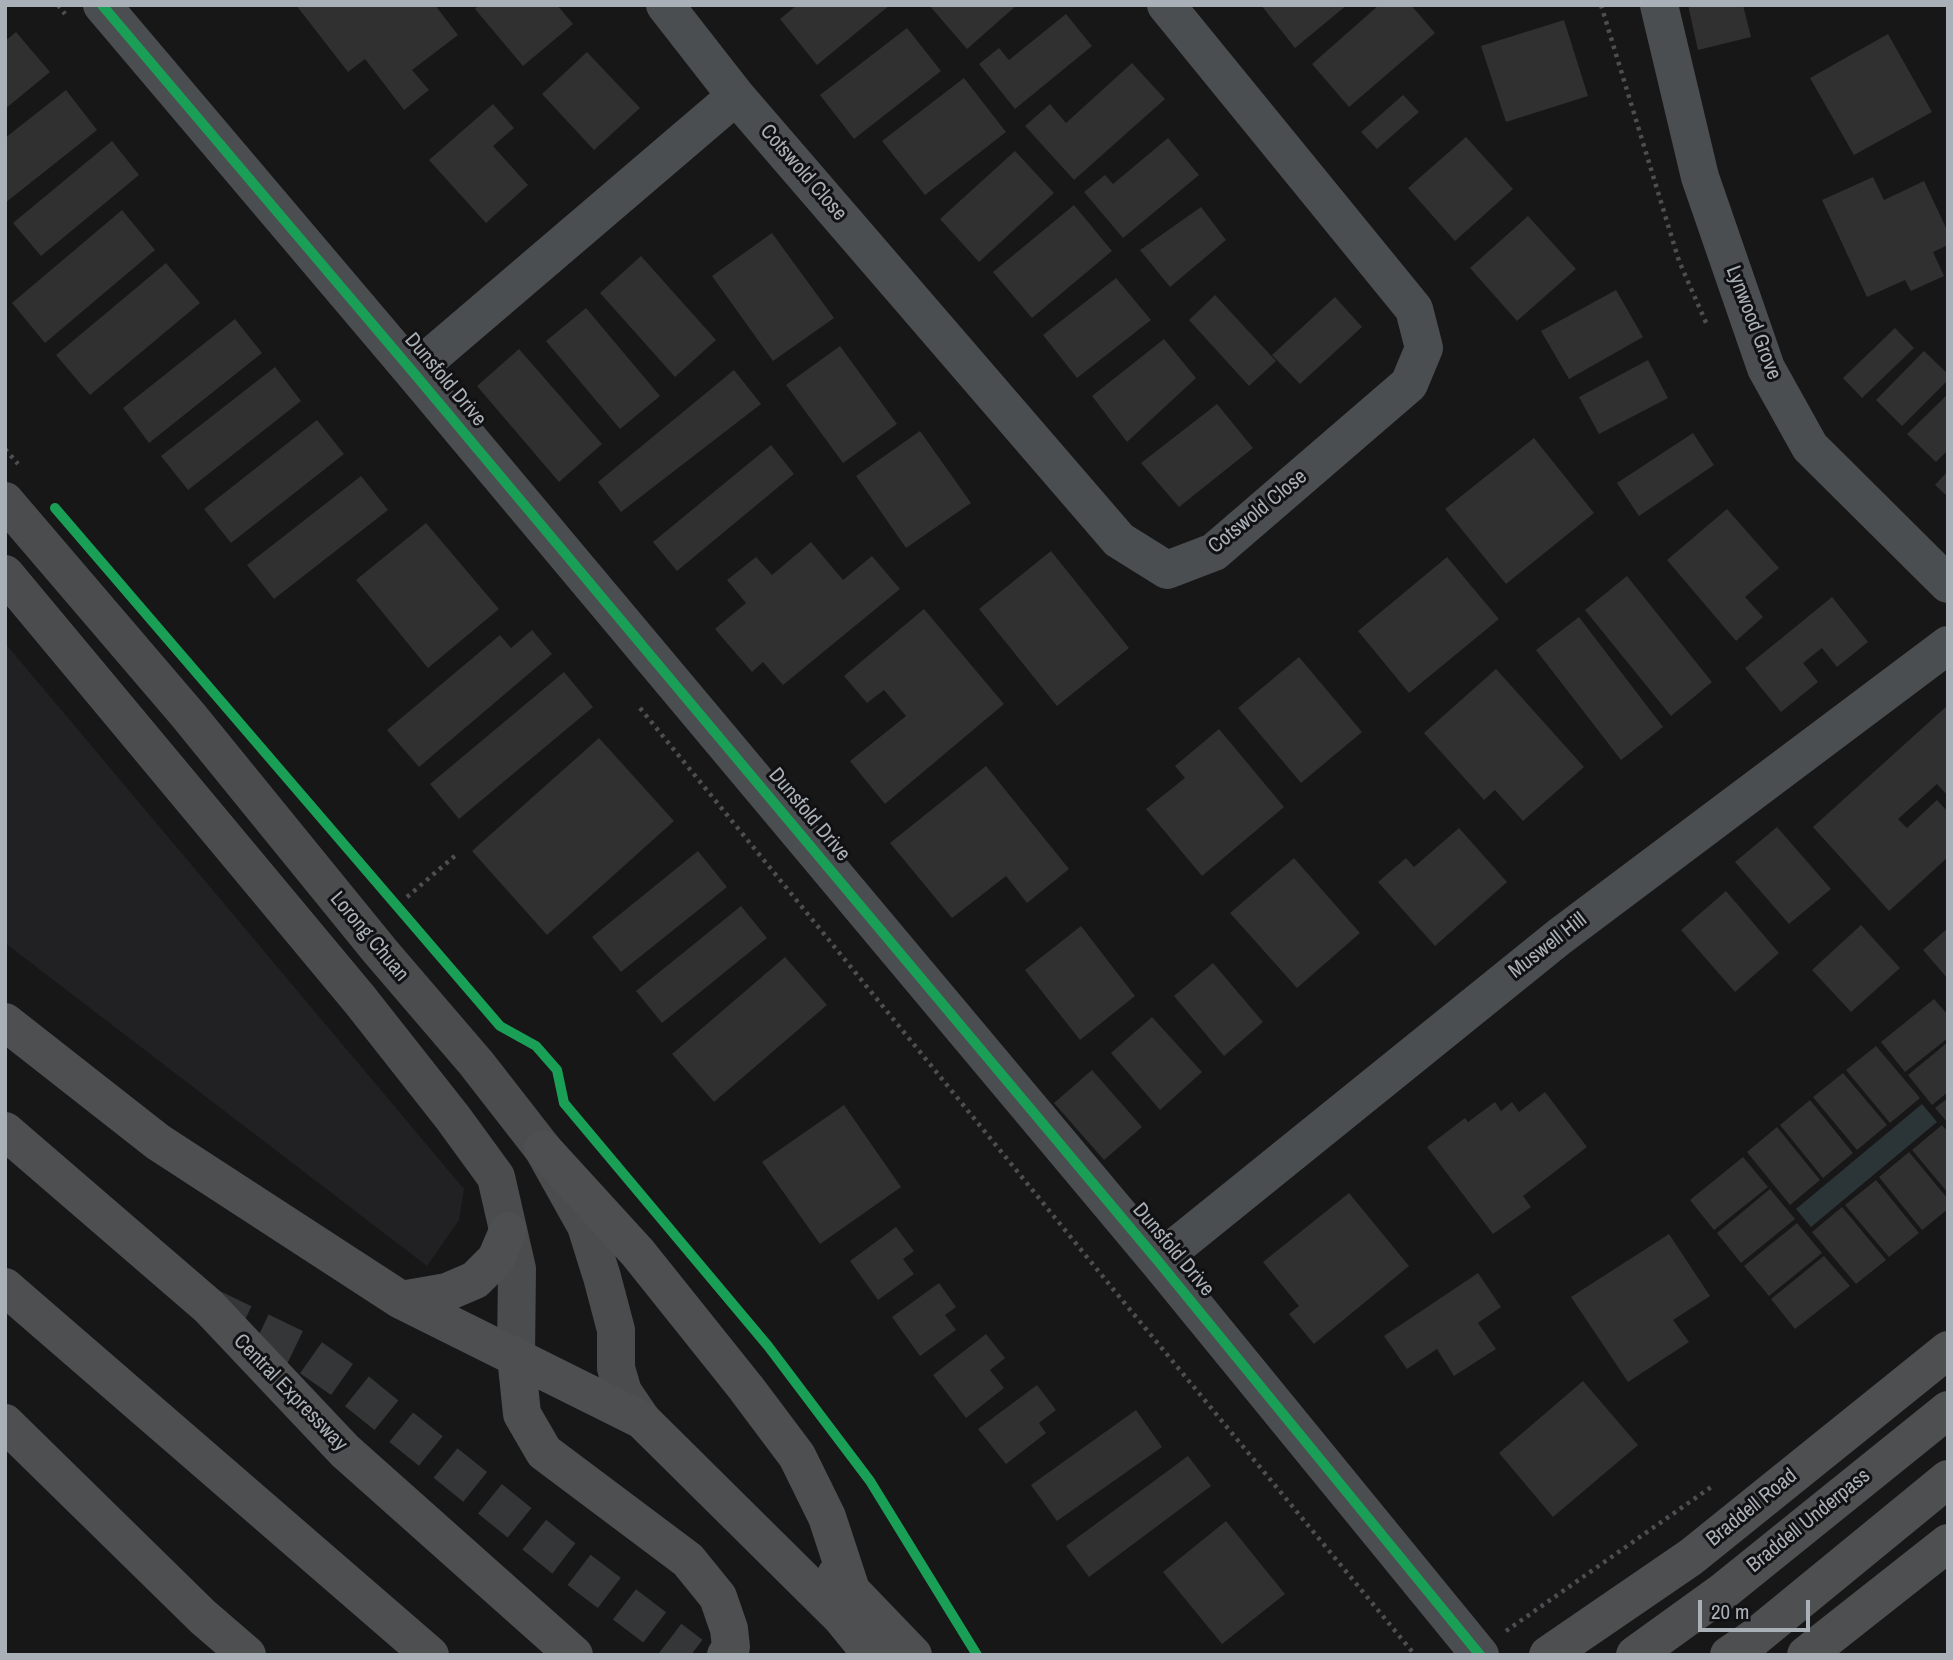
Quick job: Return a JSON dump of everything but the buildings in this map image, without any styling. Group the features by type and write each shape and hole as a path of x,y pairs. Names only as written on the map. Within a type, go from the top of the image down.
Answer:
{"highway":[{"path":"5,1022 158,1142 401,1300 642,1420 841,1617 872,1655"},
{"name":"Central Expressway","path":"5,1131 208,1306 345,1451 574,1655"},
{"path":"543,1149 638,1254 797,1456 827,1517 851,1590"},
{"path":"401,1300 447,1292 475,1280 496,1259 508,1231"},
{"path":"5,1287 430,1655"},
{"name":"Braddell Road","path":"1548,1655 1691,1557 1948,1350"},
{"path":"516,1356 522,1414 544,1452 688,1560 718,1597 730,1629 730,1647 726,1655"},
{"name":"Braddell Underpass","path":"1635,1655 1721,1593 1948,1410"},
{"path":"642,1420 659,1418 774,1513 913,1655"},
{"path":"5,1423 203,1617 247,1655"},
{"path":"1729,1655 1754,1638 1948,1479"},
{"path":"1806,1655 1948,1543"}],"main road":[{"name":"Lorong Chuan","path":"5,501 188,715 380,951 476,1063 543,1149 586,1227 603,1277 616,1331 616,1368 619,1380 623,1392 642,1420"},
{"path":"5,573 360,1000 496,1177 517,1269 516,1356"}],"street":[{"name":"Cotswold Close","path":"665,5 736,96 1119,540 1167,570 1214,552 1409,384 1424,348 1414,309 1166,5"},
{"name":"Lynwood Grove","path":"1659,5 1700,177 1766,368 1810,447 1948,584"},
{"name":"Dunsfold Drive","path":"84,10 413,372 1158,1261 1479,1654"},
{"path":"413,372 736,96"},
{"name":"Muswell Hill","path":"1158,1261 1559,937 1948,645"}],"path":[{"path":"58,5 84,10"},
{"path":"632,698 1415,1655"},
{"path":"407,897 457,854"},
{"path":"1479,1654 1718,1482"}],"shaded area":[{"path":"5,643 464,1189 459,1220 427,1266 5,943"},
{"path":"1922,1104 1937,1122 1811,1227 1796,1209"}],"tunnel":[{"path":"209,1307 303,1352 344,1381 562,1557 691,1655"}],"cycle path":[{"path":"102,5 1158,1261 1480,1655"},
{"path":"55,508 500,1026 536,1046 557,1070 564,1103 768,1346 870,1481 977,1655"}]}
